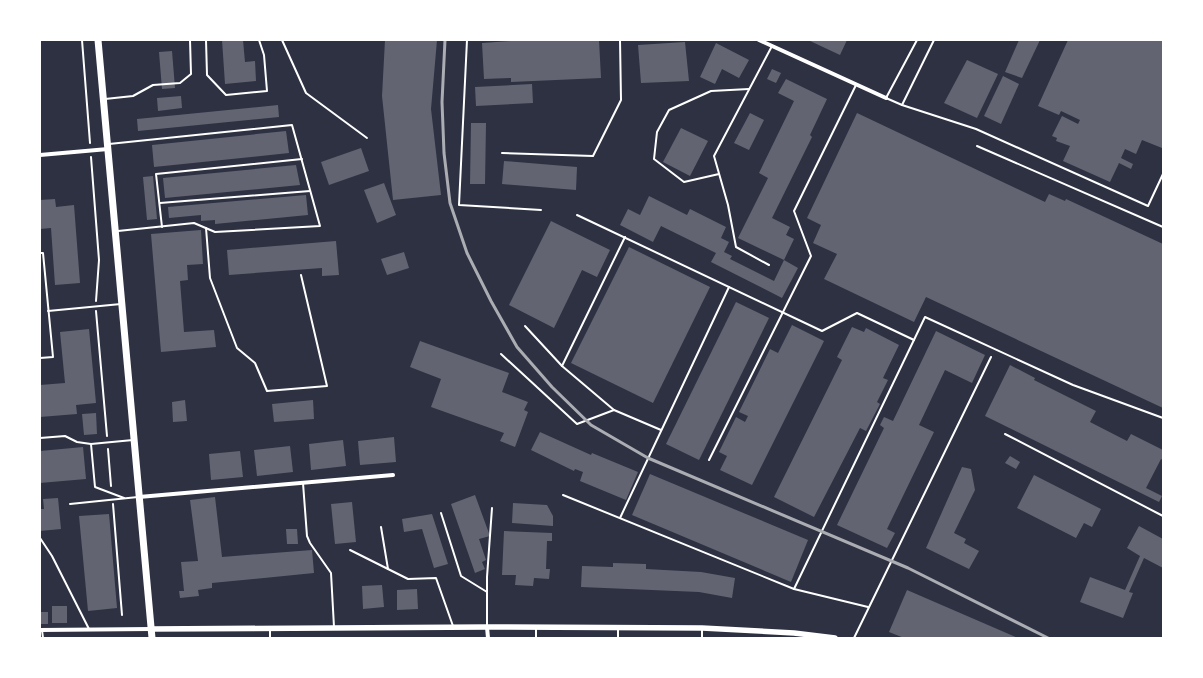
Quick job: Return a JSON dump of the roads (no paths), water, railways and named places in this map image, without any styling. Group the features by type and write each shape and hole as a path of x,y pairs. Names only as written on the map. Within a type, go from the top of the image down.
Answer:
{"main road":[{"path":"98,40 152,638"}],"street":[{"path":"759,40 886,98"},
{"path":"40,154 91,150 108,146"},
{"path":"139,497 393,475"},
{"path":"41,630 453,627 702,628 794,633 835,638"},
{"path":"487,627 488,638"}],"lane":[{"path":"103,99 133,96 153,85 180,83 192,74 190,40"},
{"path":"206,40 207,75 226,95 267,91 264,55 259,40"},
{"path":"282,40 306,93 367,138"},
{"path":"467,40 459,205 541,210"},
{"path":"502,153 593,156 621,100 620,40"},
{"path":"917,40 886,98 902,105 976,129 1148,206 1163,174"},
{"path":"902,105 934,40"},
{"path":"769,264 736,247 728,205 714,156 772,46"},
{"path":"709,460 811,256 794,211 856,85"},
{"path":"719,174 684,182 654,159 657,132 669,110 711,91 749,89"},
{"path":"108,146 292,125 320,226 215,232 194,223 115,231"},
{"path":"977,146 1163,227"},
{"path":"162,226 156,174 302,159"},
{"path":"160,203 310,191"},
{"path":"577,214 822,330 857,313 914,340"},
{"path":"206,228 210,278 238,348 255,363 267,391 327,386 301,275"},
{"path":"562,366 625,238"},
{"path":"40,253 42,253 53,357 40,358"},
{"path":"620,518 729,287"},
{"path":"48,311 122,304"},
{"path":"794,589 925,317 1073,385 1163,418"},
{"path":"525,326 562,366 614,410 661,430"},
{"path":"501,354 578,424 614,410"},
{"path":"854,638 990,357"},
{"path":"1005,434 1163,516"},
{"path":"40,438 65,436 77,442 91,444 134,440"},
{"path":"91,444 95,487 124,498"},
{"path":"303,483 307,536 310,543 331,573 334,628"},
{"path":"563,495 794,589 868,607"},
{"path":"70,504 139,497"},
{"path":"487,627 487,592 492,508"},
{"path":"440,513 461,576 487,592"},
{"path":"381,527 388,569"},
{"path":"40,538 52,556 89,630"},
{"path":"350,550 408,579 436,578 453,627"},
{"path":"536,627 536,638"},
{"path":"270,628 270,638"},
{"path":"618,628 618,638"},
{"path":"702,628 702,638"},
{"path":"41,630 42,638"}],"railway":[{"path":"445,40 442,102 444,153 450,203 467,253 491,301 517,347 552,387 591,425 648,458 908,568 1048,638"}]}
